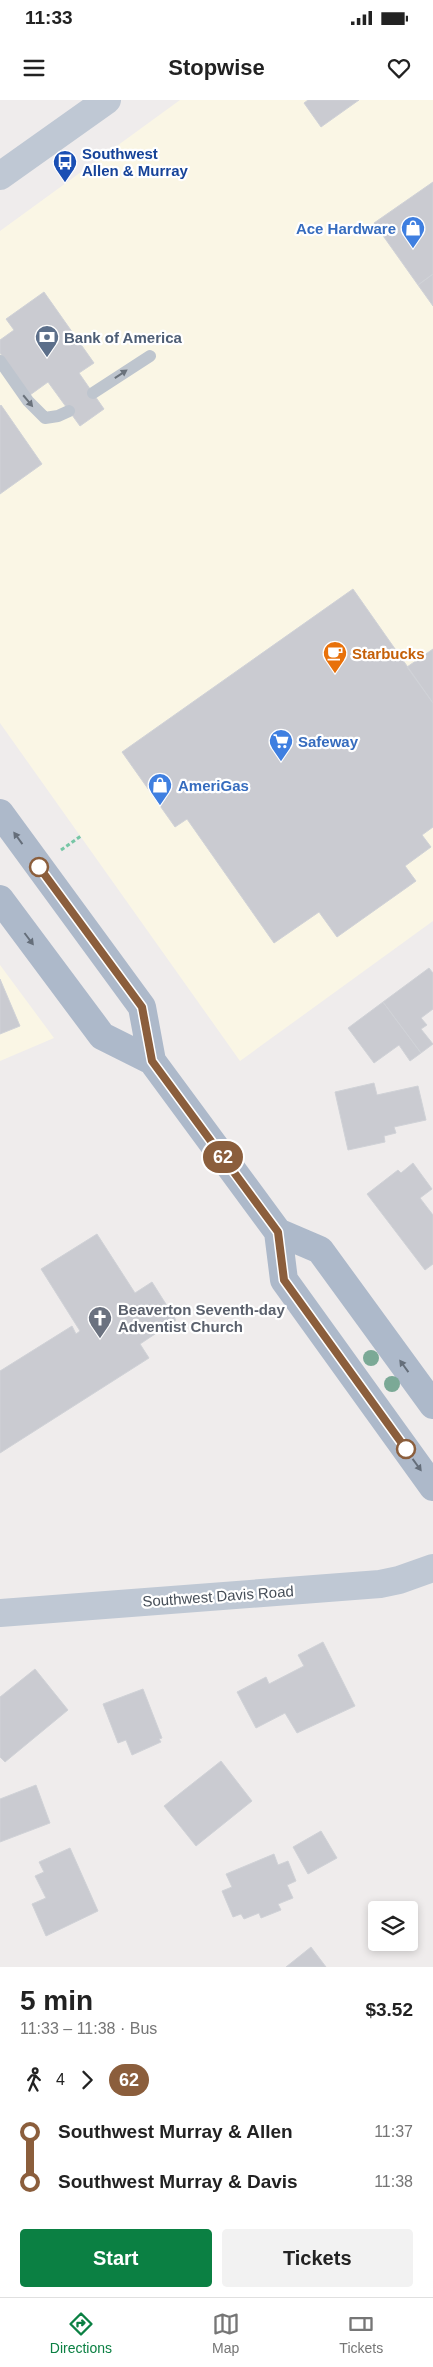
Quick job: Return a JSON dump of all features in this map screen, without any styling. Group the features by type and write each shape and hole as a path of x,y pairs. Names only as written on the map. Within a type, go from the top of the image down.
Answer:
{"main road":[{"path":"0,813 142,1007 152,1061 278,1232 284,1280 433,1487"},
{"path":"0,900 102,1036 152,1061"},
{"path":"278,1232 320,1250 433,1405"}],"street":[{"path":"0,176 107,100"},
{"name":"Southwest Davis Road","path":"0,1613 380,1584 399,1580 433,1568"}],"lane":[{"path":"93,393 150,356"},
{"path":"0,361 28,401 44,418 69,411"}],"shaded area":[{"path":"180,100 433,100 433,921 240,1061 0,723 0,231"},
{"path":"0,965 54,1038 0,1061"}],"building":[{"path":"308,100 359,100 321,127 304,103"},
{"name":"Ace Hardware","path":"433,182 433,274 418,285 374,223"},
{"path":"433,274 433,306 418,285"},
{"name":"Bank of America","path":"44,292 94,363 79,373 104,409 80,426 48,382 30,395 0,353 0,340 14,330 6,319"},
{"path":"0,406 42,464 0,494"},
{"name":"Safeway","path":"353,589 433,703 433,827 422,835 431,847 405,866 416,881 337,937 319,912 274,943 187,819 175,827 122,752"},
{"path":"433,649 433,703 407,667"},
{"path":"429,968 433,973 433,1009 421,1018 427,1025 421,1029 433,1044 421,1053 383,1002"},
{"path":"0,979 20,1026 0,1034"},
{"path":"383,1002 421,1053 410,1061 399,1045 374,1063 348,1028"},
{"path":"374,1083 377,1095 418,1086 426,1120 394,1127 396,1133 384,1136 385,1142 348,1150 335,1092"},
{"path":"413,1163 432,1189 420,1198 433,1215 433,1264 425,1270 367,1194 398,1170 401,1173"},
{"name":"Beaverton Seventh-day Adventist Church","path":"97,1234 135,1293 152,1282 176,1320 140,1344 149,1358 0,1453 0,1371 72,1326 76,1334 80,1331 41,1269"},
{"path":"323,1642 355,1706 297,1733 285,1713 256,1728 237,1692 266,1677 269,1684 304,1666 298,1655"},
{"path":"35,1669 68,1710 5,1762 0,1757 0,1697"},
{"path":"143,1689 162,1738 159,1739 161,1742 132,1755 126,1740 118,1743 103,1704"},
{"path":"221,1761 252,1801 196,1846 164,1806"},
{"path":"36,1785 50,1823 0,1842 0,1799"},
{"path":"321,1831 337,1858 308,1874 293,1847"},
{"path":"70,1848 98,1911 46,1936 32,1904 46,1898 35,1876 44,1872 39,1862"},
{"path":"274,1854 278,1865 288,1861 296,1881 287,1885 293,1898 278,1904 281,1910 261,1918 259,1913 244,1919 241,1914 233,1917 222,1891 232,1887 226,1874"},
{"path":"311,1947 326,1967 286,1967"}],"bus line":[{"name":"62","path":"39,867 142,1007 152,1061 278,1232 284,1280 406,1449"}],"place":[{"name":"Southwest Allen & Murray","path":"65,183"},
{"name":"Ace Hardware","path":"413,249"},
{"name":"Bank of America","path":"47,358"},
{"name":"Starbucks","path":"335,674"},
{"name":"Safeway","path":"281,762"},
{"name":"AmeriGas","path":"160,806"},
{"name":"Beaverton Seventh-day Adventist Church","path":"100,1339"}]}
